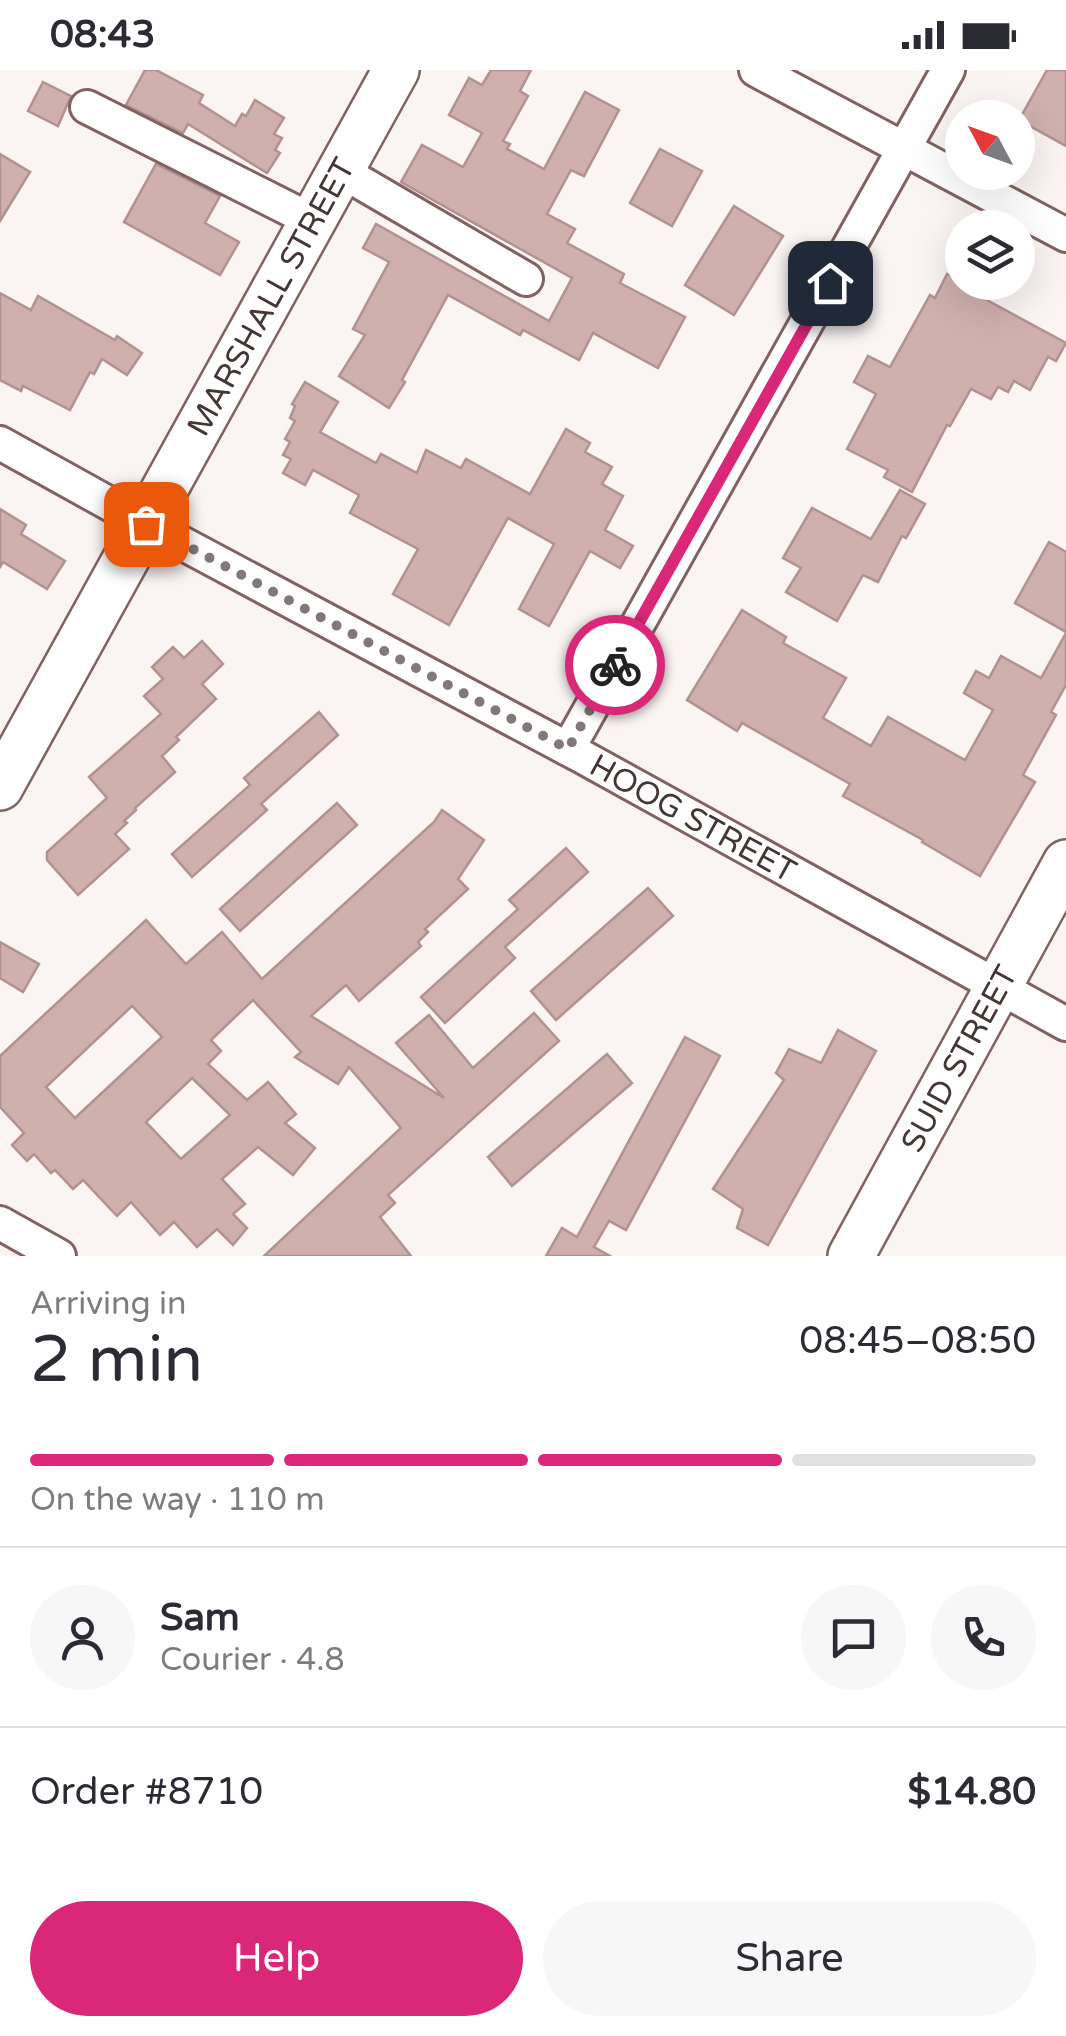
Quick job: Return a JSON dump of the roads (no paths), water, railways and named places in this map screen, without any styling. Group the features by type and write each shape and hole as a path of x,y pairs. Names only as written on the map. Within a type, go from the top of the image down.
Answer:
{"street":[{"name":"MARSHALL STREET","path":"0,787 396,70"},
{"path":"756,70 1066,235"},
{"path":"568,749 948,70"},
{"path":"87,107 313,221"},
{"path":"341,171 526,278"},
{"name":"HOOG STREET","path":"0,442 1066,1024"},
{"name":"SUID STREET","path":"851,1256 1066,863"},
{"path":"0,1223 59,1256"}]}
